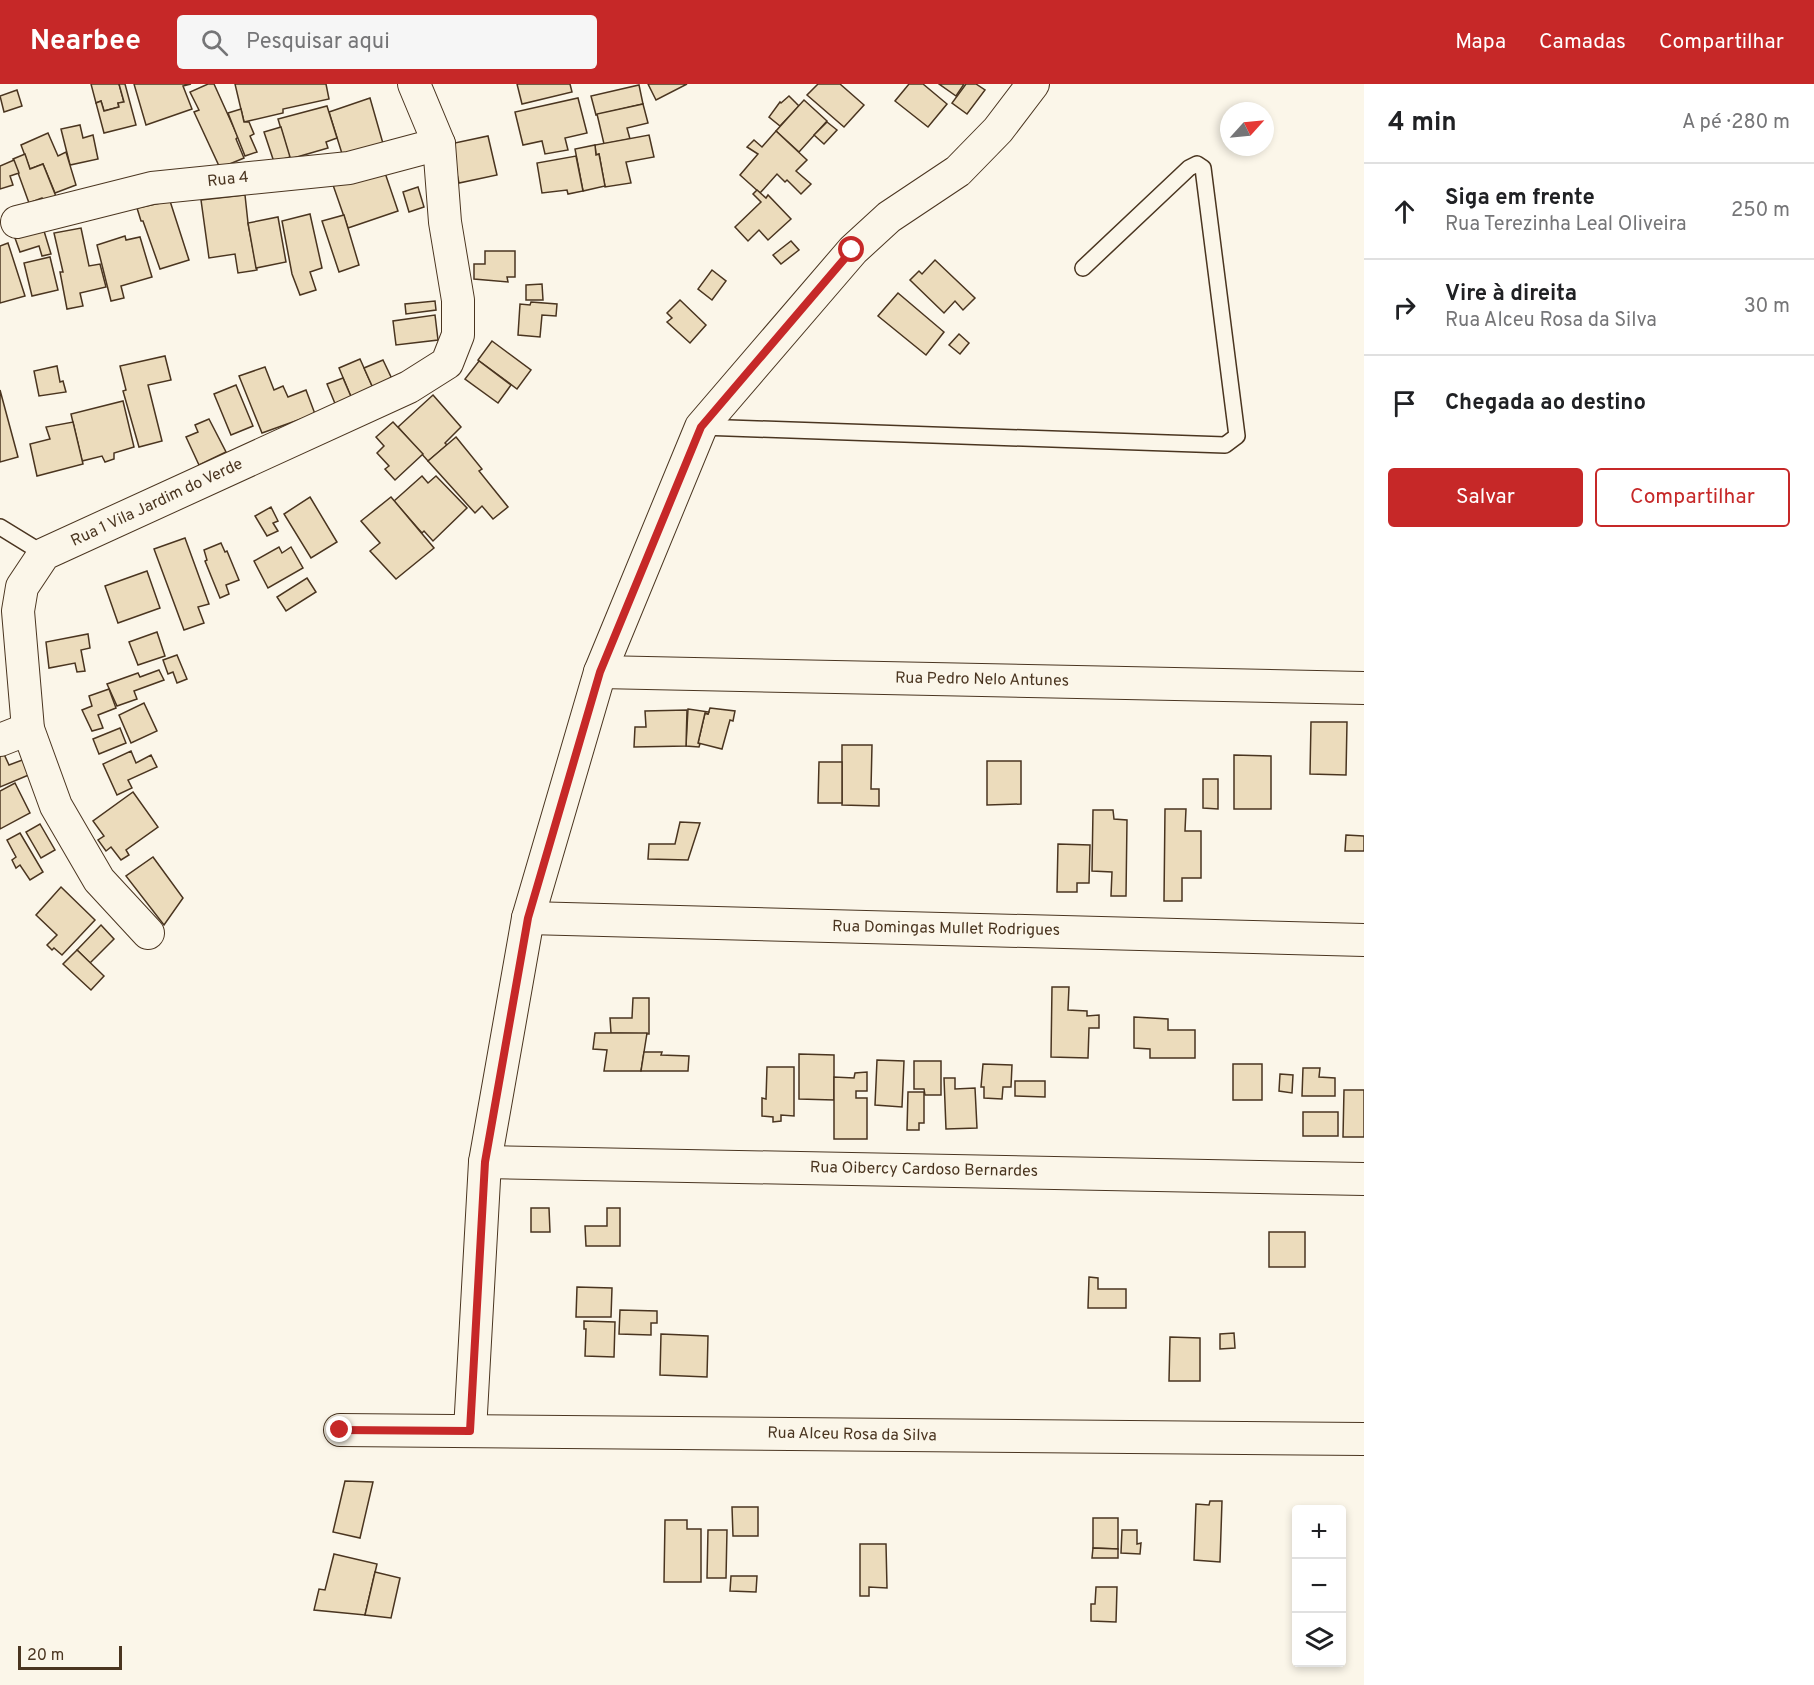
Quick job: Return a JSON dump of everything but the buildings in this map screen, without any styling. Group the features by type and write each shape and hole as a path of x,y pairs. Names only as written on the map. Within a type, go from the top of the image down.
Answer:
{"street":[{"name":"Rua 1 Vila Jardim do Verde","path":"44,554 409,387 447,363 458,335 458,300 445,222 439,144 414,84"},
{"path":"470,1431 485,1162 528,918 600,672 701,427 852,250 889,217 957,171 999,130 1033,84"},
{"name":"Rua 4","path":"17,222 152,188 349,168 439,144"},
{"path":"44,554 22,587 18,611 14,735 99,880 148,933"},
{"name":"Rua Pedro Nelo Antunes","path":"600,672 1364,688"},
{"name":"Rua Domingas Mullet Rodrigues","path":"528,918 1364,940"},
{"name":"Rua Oibercy Cardoso Bernardes","path":"485,1162 1364,1179"},
{"name":"Rua Alceu Rosa da Silva","path":"340,1430 1364,1439"}],"lane":[{"path":"701,427 1225,445 1237,436 1203,168 1197,164 1189,168 1083,268"},
{"path":"0,527 44,554"}],"route":[{"path":"340,1430 470,1431 485,1162 528,918 600,672 701,427 852,250"}]}
